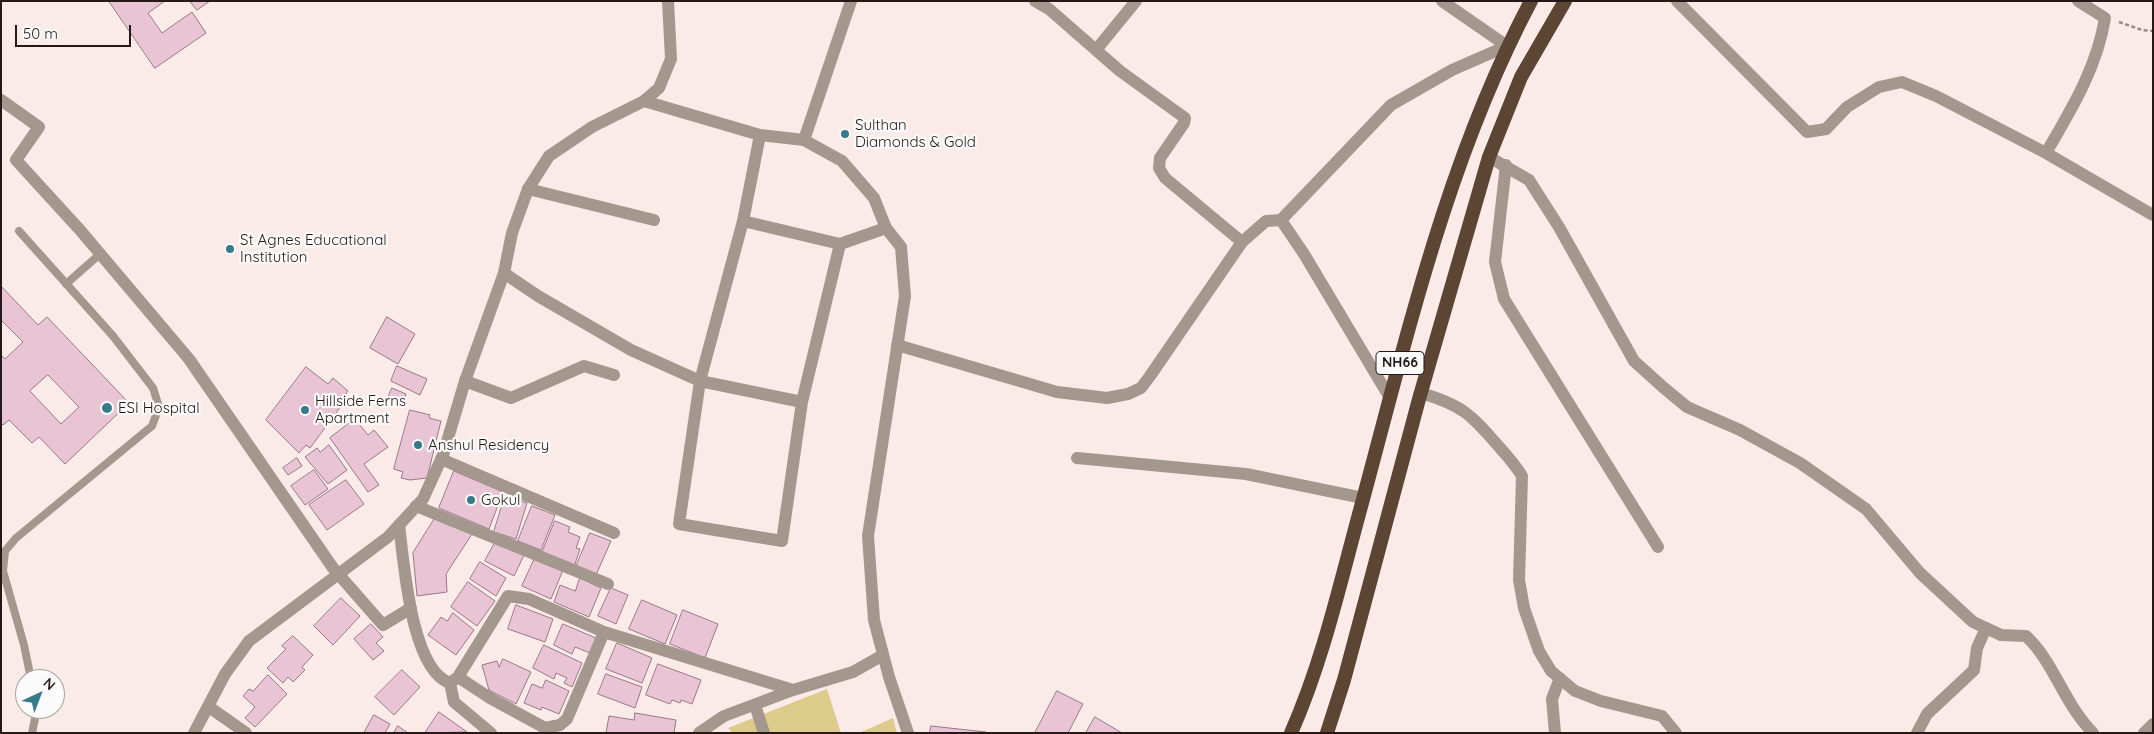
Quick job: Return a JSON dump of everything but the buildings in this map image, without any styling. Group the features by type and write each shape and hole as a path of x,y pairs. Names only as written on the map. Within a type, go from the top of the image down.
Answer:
{"highway":[{"name":"NH66","path":"1291,733 1306,700 1326,635 1390,398 1456,170 1507,46 1531,1"},
{"name":"NH66","path":"1327,733 1344,680 1421,393 1489,157 1522,77 1566,1"}],"street":[{"path":"194,733 225,674 249,640 388,537 424,499 441,459 465,382 504,273 512,233 528,189 549,156 592,127 644,101 659,88 671,59 668,1"},
{"path":"804,140 851,1"},
{"path":"1035,1 1049,9 1120,71 1185,118 1184,123 1160,158 1159,168 1166,178 1242,242"},
{"path":"1096,50 1136,1"},
{"path":"1442,1 1507,46"},
{"path":"1677,1 1807,132 1826,129 1847,107 1879,87 1902,82 1936,96 2046,153 2153,215"},
{"path":"2046,153 2082,91 2102,39 2105,18 2078,1"},
{"path":"897,345 1057,392 1106,398 1128,394 1141,388 1242,242 1266,221 1281,220 1391,105 1452,70 1507,46"},
{"path":"1,100 39,128 16,160 100,254 189,359 338,574 383,625 411,608"},
{"path":"644,101 760,135 804,140 842,161 874,198 886,228 901,247 905,296 868,536 874,620 908,733"},
{"path":"760,135 743,221 700,382 679,524 782,541 802,402 840,244"},
{"path":"1489,157 1506,165 1529,180 1559,227 1634,361 1687,407 1740,430 1800,463 1866,509 1920,573 1973,622 2001,635 2026,636 2039,648 2060,688 2093,733"},
{"path":"1506,165 1495,262 1504,299 1658,547"},
{"path":"528,189 654,220"},
{"path":"1281,220 1304,254 1390,398"},
{"path":"743,221 840,244 886,228"},
{"path":"504,273 538,296 631,350 700,382 802,402"},
{"path":"465,382 511,398 584,366 614,375"},
{"path":"1421,393 1445,400 1466,410 1483,426 1522,476 1518,580 1524,608 1539,651 1551,671 1575,690 1601,701 1662,716 1676,733"},
{"path":"1077,458 1246,474 1363,498"},
{"path":"441,459 614,533"},
{"path":"416,506 608,584"},
{"path":"399,526 411,608 418,639 432,672 441,680 454,680 545,728 551,728 567,719 604,632"},
{"path":"491,733 454,702 454,680 508,596 529,599 604,632 793,690"},
{"path":"1917,733 1927,714 1974,670 1977,648 1986,628"},
{"path":"699,733 724,716 793,690 853,672 883,655"},
{"path":"1554,733 1552,699 1560,678"},
{"path":"755,705 764,733"},
{"path":"209,707 246,733"},
{"path":"2144,733 2153,724"}],"lane":[{"path":"19,231 113,336 153,388 159,407 152,426 16,538 5,551 2,571 24,645 29,669"},
{"path":"66,284 100,254"},
{"path":"32,733 35,719"}],"path":[{"path":"2105,18 2142,30 2153,31"}],"shaded area":[{"path":"827,689 841,733 733,733 728,728"},
{"path":"893,718 897,733 859,733"}],"place":[{"name":"Sulthan Diamonds & Gold","path":"845,134"},
{"name":"St Agnes Educational Institution","path":"230,249"},
{"name":"ESI Hospital","path":"107,408"},
{"name":"Hillside Ferns Apartment","path":"305,410"},
{"name":"Anshul Residency","path":"418,445"},
{"name":"Gokul","path":"471,500"}]}
